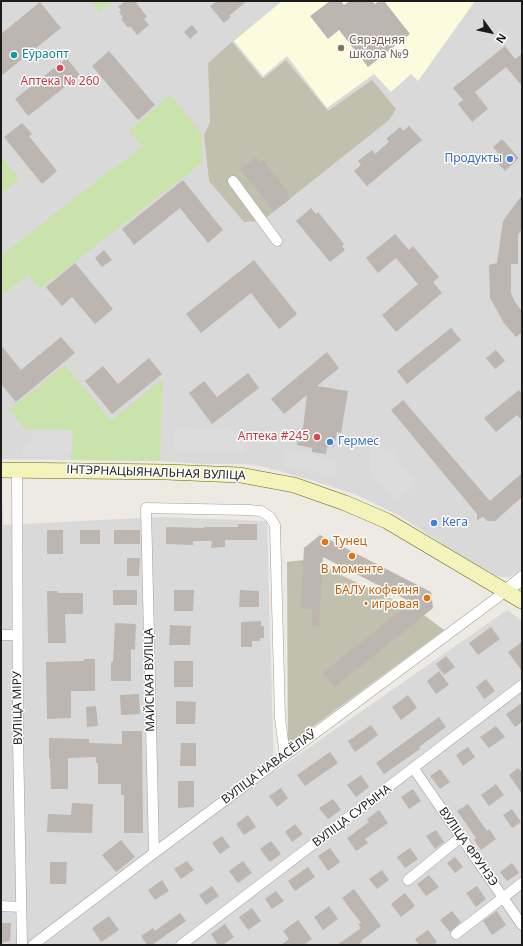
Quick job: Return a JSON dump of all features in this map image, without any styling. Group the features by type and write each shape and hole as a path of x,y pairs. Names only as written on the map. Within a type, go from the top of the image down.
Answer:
{"main road":[{"name":"ІНТЭРНАЦЫЯНАЛЬНАЯ ВУЛІЦА","path":"1,470 166,472 240,475 294,485 346,503 387,521 522,601"}],"street":[{"path":"233,181 277,241"},
{"name":"ВУЛІЦА МІРУ","path":"17,470 17,635 22,945"},
{"name":"МАЙСКАЯ ВУЛІЦА","path":"154,853 146,508 248,510 261,512 270,517 275,525 280,718 285,756"},
{"path":"506,592 522,578"},
{"name":"ВУЛІЦА НАВАСЁЛАЎ","path":"33,945 154,853 506,592"},
{"path":"1,635 17,635"},
{"name":"ВУЛІЦА СУРЫНА","path":"181,945 522,685"},
{"name":"ВУЛІЦА ФРУНЗЭ","path":"414,768 522,925"},
{"path":"408,880 461,837"},
{"path":"456,934 522,883"},
{"path":"1,906 21,907"}],"shaded area":[{"path":"1,1 522,1 522,570 509,577 495,575 467,560 400,516 357,495 308,479 260,466 245,464 204,464 160,461 1,459"},
{"name":"Сярэдняя школа №9","path":"282,1 475,1 418,81 411,74 391,92 374,74 327,108 287,56 263,76 234,41"},
{"path":"232,42 262,78 286,60 328,111 372,80 396,109 389,120 262,221 244,222 209,181 204,135 210,122 208,63"},
{"path":"34,429 73,430 71,455 23,455 23,445 33,437"},
{"path":"174,429 246,431 245,453 173,451"},
{"path":"370,445 392,450 417,485 395,502 371,471 369,462"},
{"path":"286,449 338,461 335,477 282,465"},
{"path":"1,505 3,505 3,525 161,517 267,521 274,772 507,610 522,621 522,945 1,945"},
{"path":"304,560 322,566 424,615 444,630 288,745 287,562"}],"green space":[{"path":"91,1 114,1 99,12"},
{"path":"170,95 191,119 201,134 203,162 40,289 28,274 1,296 1,256 142,147 129,131"},
{"path":"1,155 19,179 3,192 1,190"},
{"path":"65,365 111,421 163,378 160,461 72,460 72,430 25,429 9,410"}],"building":[{"path":"125,1 135,1 147,17 144,19 149,25 137,35 130,26 128,28 121,19 123,18 119,12 121,10 118,7"},
{"path":"217,1 247,1 229,16 231,17 224,23 210,6"},
{"path":"330,1 341,1 344,5 350,1 372,1 375,4 379,1 384,1 410,34 368,67 339,30 328,39 310,16"},
{"name":"Еўраопт","path":"40,2 61,28 1,76 1,34"},
{"path":"192,25 198,32 190,39 184,32"},
{"path":"505,46 515,59 522,54 522,86 506,67 475,92 488,109 472,122 458,104 463,100 453,88"},
{"path":"109,51 155,105 138,120 92,66"},
{"path":"67,58 80,75 28,116 15,99"},
{"path":"22,123 32,134 29,136 57,171 42,184 4,137"},
{"path":"409,126 422,140 367,186 354,171 361,165 358,161 372,150 375,154 389,142 386,139 400,127 403,131"},
{"path":"502,139 519,158 505,171 494,159 499,154 493,147"},
{"path":"256,157 260,163 263,160 289,193 287,195 290,199 274,211 240,169"},
{"path":"183,180 223,230 208,243 180,208 134,245 122,229"},
{"path":"522,195 522,229 518,235 518,264 511,264 511,293 515,302 522,311 522,332 516,337 504,323 490,298 489,265 497,263 503,221"},
{"path":"311,208 316,214 318,212 344,244 342,246 345,250 330,262 296,221"},
{"path":"395,234 409,250 413,246 439,277 433,282 442,293 396,332 382,315 418,284 396,258 378,273 366,258"},
{"path":"104,250 112,260 102,267 95,258"},
{"path":"254,260 297,314 279,329 251,293 201,333 186,314"},
{"path":"75,263 113,309 95,324 72,297 62,306 46,287"},
{"path":"451,328 461,340 407,384 397,371"},
{"path":"61,337 75,353 16,402 1,384 1,345 21,370"},
{"path":"496,350 505,361 495,369 486,358"},
{"path":"327,352 339,368 317,386 348,391 341,433 337,432 334,447 327,447 326,454 312,452 312,448 297,445 299,431 303,428 307,395 284,414 271,399"},
{"path":"149,358 162,374 112,414 85,381 103,366 118,384"},
{"path":"248,373 259,388 212,424 189,393 204,381 217,397"},
{"path":"519,390 522,394 522,421 517,415 496,432 484,418"},
{"path":"403,400 490,501 522,473 522,497 495,521 487,521 483,517 477,520 477,514 391,410"},
{"path":"238,524 257,524 257,540 225,540 225,547 211,548 212,541 193,541 193,545 166,544 166,527 238,527"},
{"path":"47,530 63,530 63,554 47,554"},
{"path":"80,530 100,530 100,544 80,544"},
{"path":"114,530 140,530 140,544 114,544"},
{"path":"320,535 431,592 433,608 335,687 323,673 411,602 323,557 319,626 312,626 312,609 301,608 304,548"},
{"path":"127,558 140,558 139,576 127,576"},
{"path":"113,590 137,590 137,605 113,605"},
{"path":"174,590 194,590 193,611 174,611"},
{"path":"240,590 259,591 259,607 239,607"},
{"path":"47,591 58,591 58,593 83,593 83,614 65,614 66,643 48,643"},
{"path":"261,621 261,626 264,626 264,638 260,638 260,641 252,641 252,647 241,647 241,622"},
{"path":"115,623 136,624 135,650 131,649 131,681 111,681 111,662 113,662"},
{"path":"170,625 191,626 190,645 169,645"},
{"path":"491,627 500,639 478,655 469,643"},
{"path":"522,642 522,671 508,652"},
{"path":"446,656 455,667 444,675 436,664"},
{"path":"84,659 95,659 95,691 71,691 71,718 47,719 46,662 84,661"},
{"path":"174,661 193,661 193,687 174,687"},
{"path":"439,671 449,685 436,694 427,681"},
{"path":"486,679 495,691 484,699 476,687"},
{"path":"139,694 140,714 121,715 120,695"},
{"path":"408,695 417,708 401,720 392,707"},
{"path":"176,701 196,702 195,724 176,724"},
{"path":"522,703 522,722 515,727 506,714"},
{"path":"96,706 98,726 87,727 86,707"},
{"path":"439,717 446,727 419,747 420,749 384,774 376,763"},
{"path":"371,725 378,735 355,752 348,741"},
{"path":"496,726 505,737 489,748 480,737"},
{"path":"122,731 142,731 143,833 124,833 124,795 121,795 121,784 98,784 98,763 96,763 96,757 69,758 68,789 51,789 49,738 89,739 89,743 122,744"},
{"path":"181,743 196,743 196,766 180,766"},
{"path":"468,747 475,757 463,766 456,755"},
{"path":"330,752 338,763 305,786 297,775"},
{"path":"518,768 522,773 522,794 509,775"},
{"path":"440,769 450,782 440,789 430,776"},
{"path":"361,775 369,787 356,797 347,785"},
{"path":"178,781 194,781 194,807 178,808"},
{"path":"496,784 504,795 489,806 481,795"},
{"path":"281,788 288,798 277,807 269,796"},
{"path":"413,789 421,801 409,809 401,797"},
{"path":"333,799 341,810 328,819 319,808"},
{"path":"72,803 93,804 92,833 47,832 48,814 71,815"},
{"path":"468,804 487,831 489,829 496,839 481,850 474,840 476,838 457,811"},
{"path":"512,809 521,822 512,828 503,815"},
{"path":"379,810 388,823 365,839 368,843 356,851 347,838 369,822 367,819"},
{"path":"248,815 256,827 244,835 236,824"},
{"path":"295,824 303,834 292,842 285,832"},
{"path":"436,830 444,842 435,849 426,836"},
{"path":"222,836 230,847 220,854 212,843"},
{"path":"121,840 135,857 116,872 102,855"},
{"path":"271,841 281,854 270,862 260,849"},
{"path":"330,848 340,862 328,871 318,856"},
{"path":"410,848 418,859 405,868 397,857"},
{"path":"455,857 463,867 455,873 447,863"},
{"path":"187,861 194,870 181,879 174,869"},
{"path":"243,861 252,873 238,883 229,871"},
{"path":"50,862 67,862 66,884 50,884"},
{"path":"512,863 519,873 507,881 500,872"},
{"path":"308,867 315,877 295,891 288,881"},
{"path":"382,870 389,880 377,889 369,879"},
{"path":"429,875 439,887 426,896 417,884"},
{"path":"162,880 169,891 155,900 148,890"},
{"path":"212,886 219,896 206,905 199,895"},
{"path":"477,886 486,899 476,907 466,893"},
{"path":"354,889 381,926 358,945 337,945 361,928 358,924 361,923 342,898"},
{"path":"276,891 284,901 272,909 265,899"},
{"path":"405,893 415,906 401,917 391,904"},
{"path":"329,906 338,919 323,930 314,917"},
{"path":"252,908 261,921 248,930 239,917"},
{"path":"452,911 461,922 450,932 440,920"},
{"path":"497,911 506,925 492,935 483,921"},
{"path":"180,913 186,921 152,945 147,945 141,936 153,928 155,931"},
{"path":"109,916 119,930 101,942 92,928"},
{"path":"298,920 312,939 304,945 281,945 289,939 283,931"},
{"path":"1,923 11,923 10,941 1,943"},
{"path":"225,924 234,937 223,945 218,945 211,934"},
{"path":"428,930 437,942 433,945 419,945 415,939"}],"place":[{"name":"Сярэдняя школа №9","path":"341,48"},
{"name":"Еўраопт","path":"14,55"},
{"name":"Аптека № 260","path":"60,68"},
{"name":"Продукты","path":"510,159"},
{"name":"Аптека #245","path":"317,437"},
{"name":"Гермес","path":"330,442"},
{"name":"Кега","path":"434,523"},
{"name":"Тунец","path":"325,542"},
{"name":"В моменте","path":"352,556"},
{"name":"БАЛУ кофейня • игровая","path":"427,598"}]}
